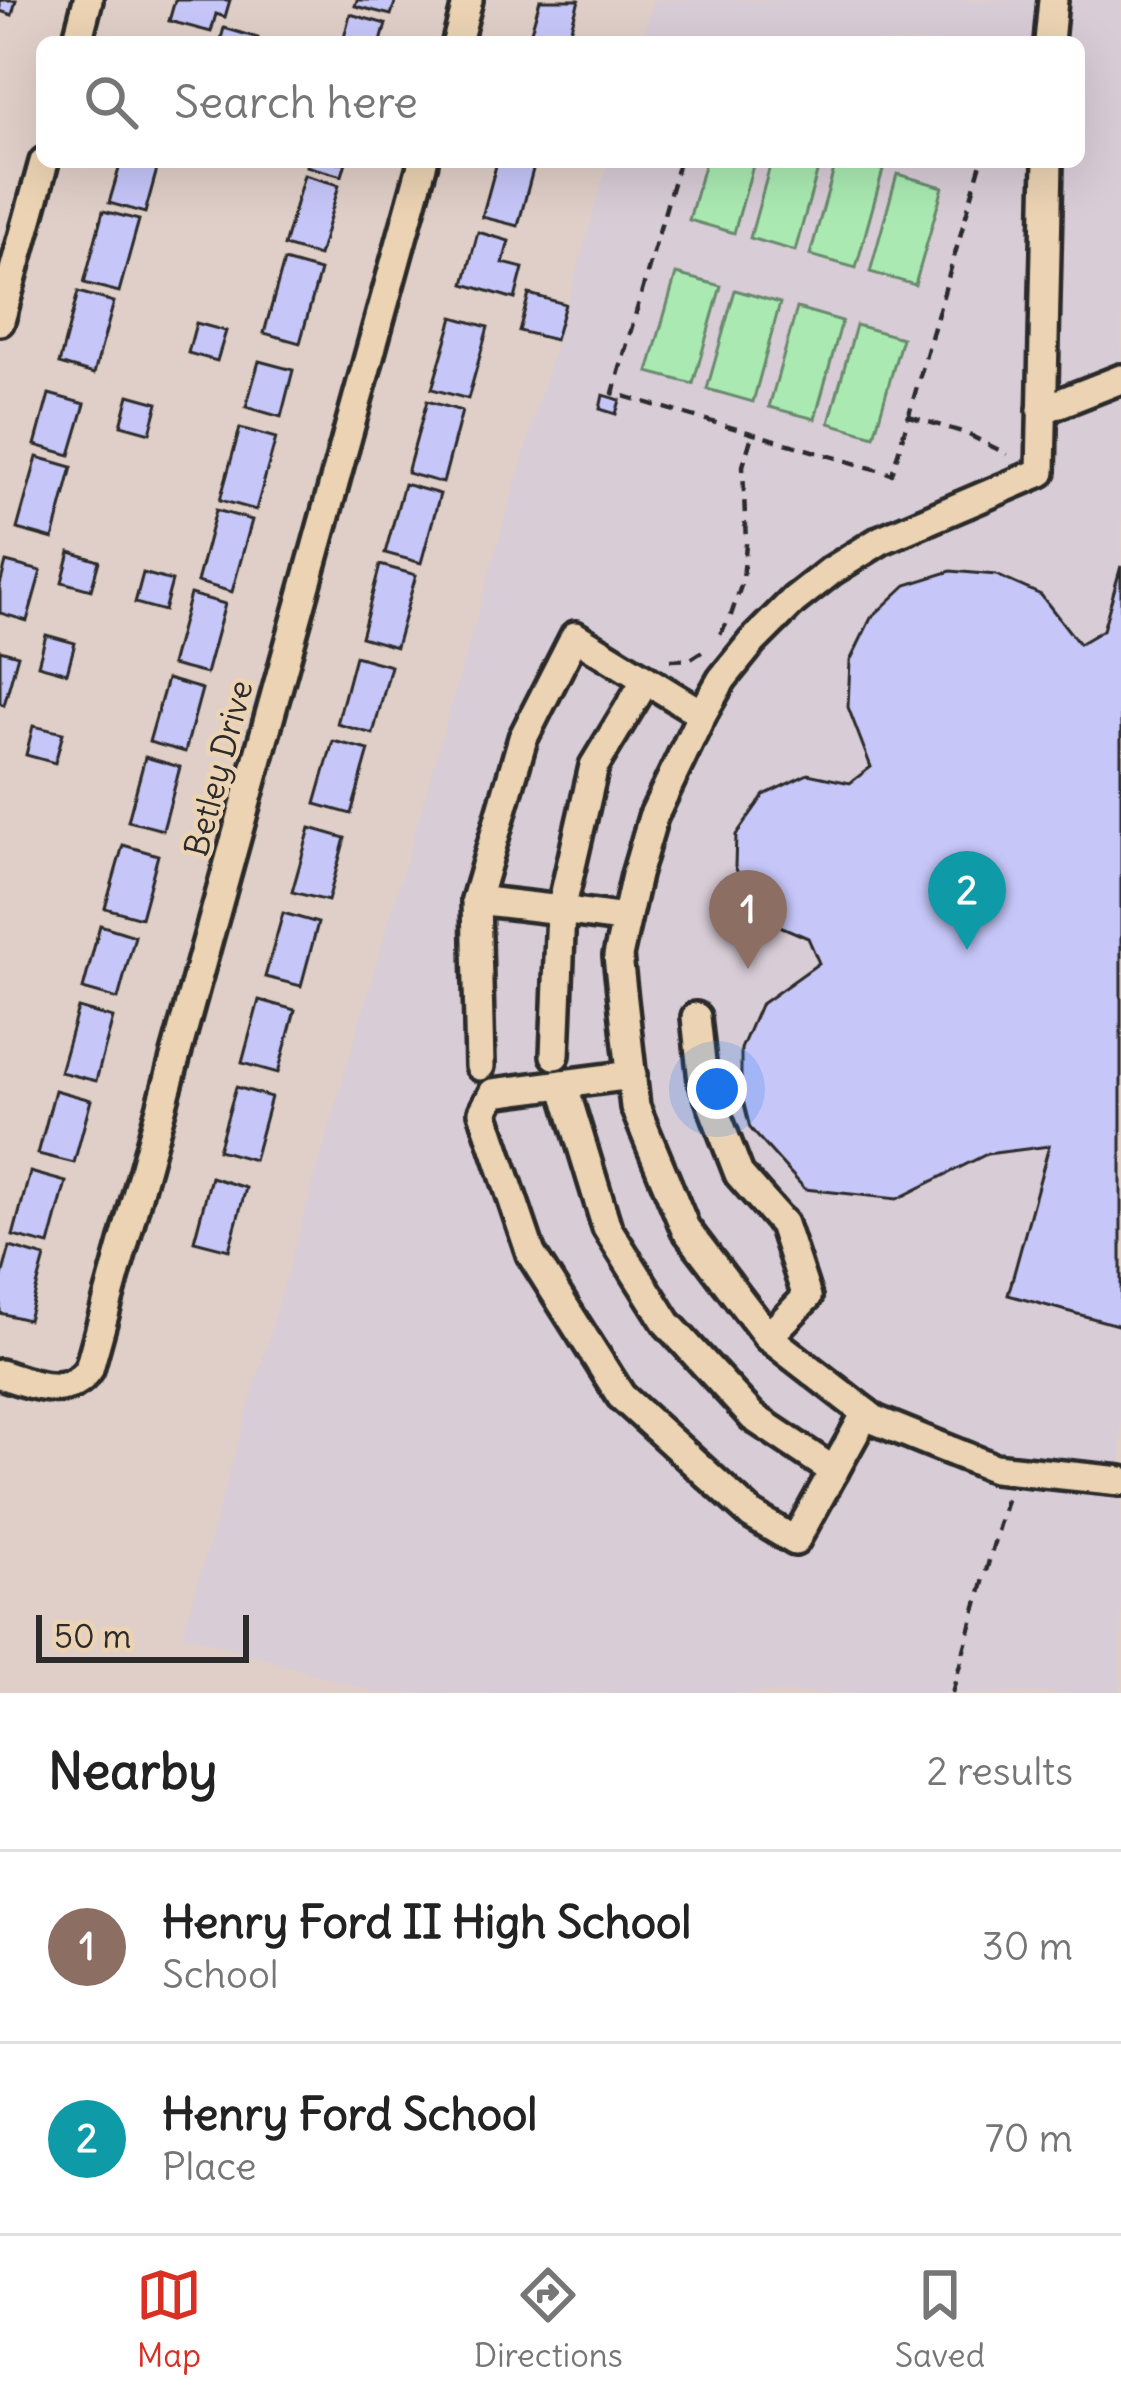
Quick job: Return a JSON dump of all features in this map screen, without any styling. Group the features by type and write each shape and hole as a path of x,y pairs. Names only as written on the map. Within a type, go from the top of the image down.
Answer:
{"street":[{"path":"78,36 88,0"},
{"path":"459,36 468,0"},
{"path":"1050,36 1053,0"},
{"path":"0,321 42,168"},
{"name":"Betley Drive","path":"0,1374 44,1387 70,1386 80,1382 89,1369 421,168"},
{"path":"1048,168 1041,472 898,531 831,571 752,642 702,714 653,817 618,956 635,1107 685,1228 768,1337 875,1420 994,1468 1121,1481"},
{"path":"1042,410 1121,379"},
{"path":"480,1066 476,900 523,738 575,636 702,714"},
{"path":"556,1054 561,910 595,766 646,680"},
{"path":"476,900 626,919"},
{"path":"696,1017 703,1081 739,1174 784,1224 807,1297 768,1337"},
{"path":"632,1075 493,1093 483,1112 531,1254 621,1396 752,1515 795,1540 866,1413"},
{"path":"563,1084 607,1228 667,1323 753,1417 833,1471"}],"path":[{"path":"677,168 613,393 892,474 980,168"},
{"path":"909,416 965,433 1017,460"},
{"path":"646,680 661,659 691,659 703,653 730,618 745,563 742,466 752,434"},
{"path":"952,1693 1014,1470"}],"shaded area":[{"path":"653,0 1121,0 1121,1693 378,1693 183,1634 606,168 1085,168 1085,36 644,36"}],"green space":[{"path":"703,168 752,168 734,233 689,220"},
{"path":"769,168 818,168 795,251 750,238"},
{"path":"834,168 883,170 856,268 810,255"},
{"path":"897,174 943,187 915,285 870,272"},
{"path":"676,274 721,286 693,384 648,372"},
{"path":"735,290 780,303 753,402 707,389"},
{"path":"797,308 842,321 815,419 769,407"},
{"path":"856,325 902,338 874,436 829,423"}],"building":[{"path":"0,0 16,0 12,15 0,11"},
{"path":"175,0 230,0 225,17 216,14 211,32 169,21"},
{"path":"357,0 396,0 391,15 355,6"},
{"path":"540,0 579,0 569,36 530,36"},
{"path":"350,14 386,24 383,36 344,36"},
{"path":"224,28 251,36 222,36"},
{"path":"119,168 157,168 145,213 109,203"},
{"path":"313,168 344,168 342,176"},
{"path":"495,168 533,168 518,226 482,217"},
{"path":"304,175 339,185 319,256 284,246"},
{"path":"103,211 139,220 119,292 84,283"},
{"path":"478,232 509,241 503,263 523,268 515,299 464,284"},
{"path":"284,261 320,271 300,343 264,333"},
{"path":"78,292 114,302 94,374 59,364"},
{"path":"529,294 565,304 555,340 519,331"},
{"path":"453,317 488,327 468,399 432,389"},
{"path":"196,323 226,331 217,361 188,353"},
{"path":"259,361 293,370 281,417 246,407"},
{"path":"49,394 85,404 70,455 35,445"},
{"path":"129,395 158,403 150,433 121,425"},
{"path":"603,395 620,400 616,414 600,409"},
{"path":"427,401 462,411 443,483 407,473"},
{"path":"240,428 276,438 256,510 220,500"},
{"path":"37,457 72,467 53,539 17,529"},
{"path":"404,484 440,494 421,563 385,553"},
{"path":"216,510 252,520 232,592 197,582"},
{"path":"70,552 99,561 91,590 62,582"},
{"path":"6,562 41,571 27,621 0,613"},
{"path":"380,565 416,575 396,647 361,637"},
{"path":"1121,566 1121,1326 1008,1295 1049,1146 987,1154 897,1199 805,1189 750,1128 741,1092 741,1049 760,1005 819,963 808,938 775,924 749,901 735,866 736,835 764,795 808,774 850,783 871,767 848,707 850,661 871,618 906,585 951,571 996,575 1041,595 1079,644 1103,630"},
{"path":"143,573 172,581 164,611 135,603"},
{"path":"190,594 225,604 206,674 171,665"},
{"path":"46,635 75,643 67,673 38,665"},
{"path":"0,650 18,655 4,705 0,703"},
{"path":"355,656 391,666 373,734 337,724"},
{"path":"167,679 202,689 185,752 149,742"},
{"path":"33,726 63,733 55,763 26,755"},
{"path":"333,741 369,750 351,814 315,804"},
{"path":"145,757 180,767 163,830 128,821"},
{"path":"310,828 345,838 328,901 292,892"},
{"path":"123,845 158,855 141,918 105,908"},
{"path":"283,913 318,923 301,986 265,977"},
{"path":"100,925 135,936 118,999 83,989"},
{"path":"259,1000 295,1010 278,1073 242,1063"},
{"path":"78,1008 113,1018 96,1081 60,1072"},
{"path":"236,1087 271,1097 254,1160 218,1150"},
{"path":"55,1090 91,1100 74,1163 38,1154"},
{"path":"30,1172 66,1182 49,1245 13,1236"},
{"path":"211,1177 246,1188 229,1250 194,1241"},
{"path":"10,1247 45,1257 28,1320 0,1313 0,1283"}],"place":[{"name":"Henry Ford School","path":"967,950"},
{"name":"Henry Ford II High School","path":"748,969"}]}
